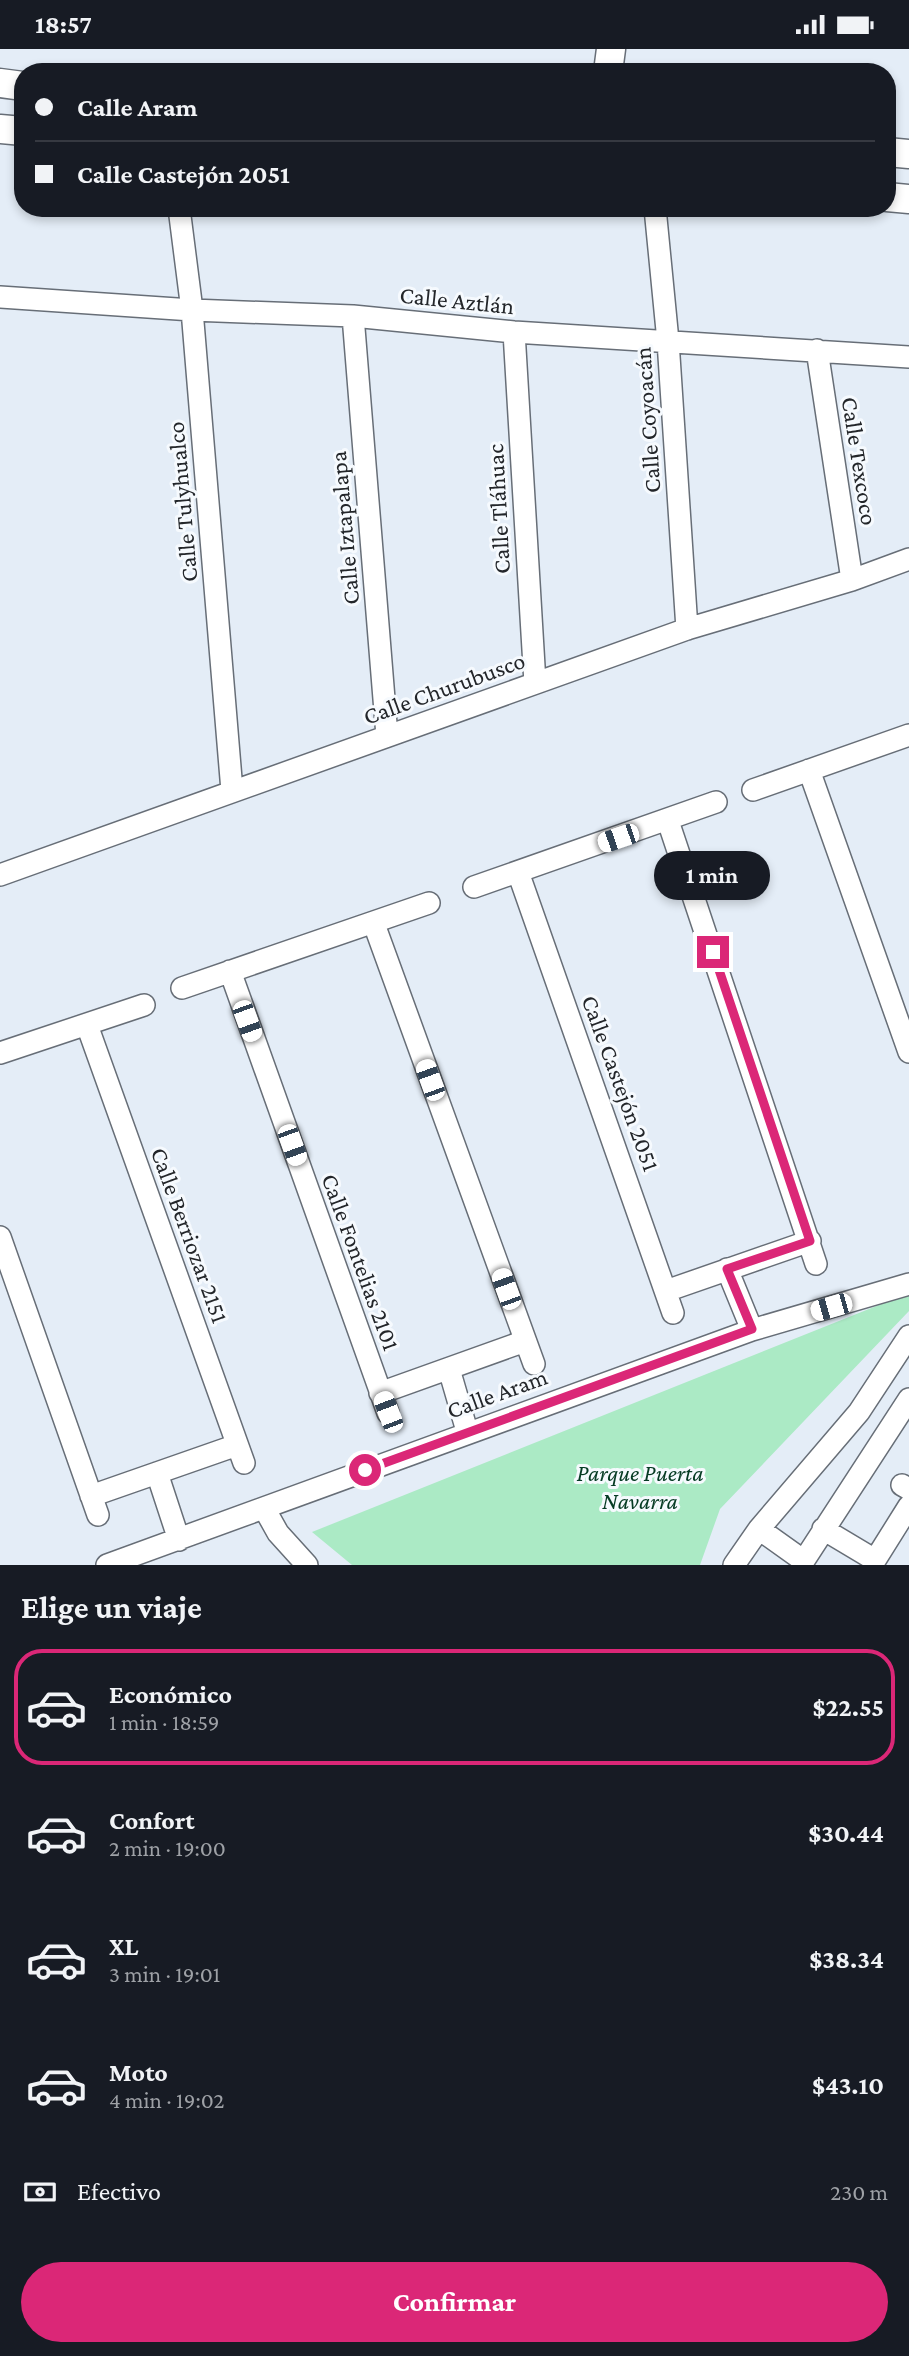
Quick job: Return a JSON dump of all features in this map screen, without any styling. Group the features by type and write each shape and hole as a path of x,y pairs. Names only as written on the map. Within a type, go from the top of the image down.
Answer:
{"street":[{"name":"Calle Tulyhualco","path":"180,217 192,310 232,791"},
{"name":"Calle Coyoacán","path":"656,217 668,341 687,629"},
{"name":"Calle Aztlán","path":"0,297 192,310 353,316 514,332 909,357"},
{"name":"Calle Iztapalapa","path":"353,316 387,736"},
{"name":"Calle Tláhuac","path":"514,332 535,683"},
{"name":"Calle Texcoco","path":"817,350 852,580"},
{"name":"Calle Churubusco","path":"0,875 687,629 852,580 909,559"},
{"path":"753,790 909,735"},
{"path":"809,770 909,1052"},
{"path":"474,887 716,802"},
{"path":"668,821 816,1264"},
{"name":"Calle Castejón 2051","path":"518,871 673,1313"},
{"path":"182,988 429,904"},
{"path":"374,924 534,1364"},
{"name":"Calle Fontelias 2101","path":"230,971 384,1403 449,1369"},
{"path":"0,1053 144,1005"},
{"name":"Calle Berriozar 2151","path":"87,1025 240,1454 157,1473"},
{"path":"0,1237 95,1506 157,1473 179,1540"},
{"path":"666,1291 810,1241"},
{"path":"727,1269 752,1329"},
{"name":"Calle Aram","path":"107,1565 467,1431 752,1329 909,1284"},
{"path":"734,1565 759,1529 859,1412 909,1336"},
{"path":"467,1431 449,1369 525,1342"},
{"path":"759,1529 802,1563 909,1399"},
{"path":"823,1529 874,1563 909,1506"},
{"path":"264,1508 278,1533 307,1565"}],"green space":[{"name":"Parque Puerta Navarra","path":"909,1293 909,1311 720,1509 700,1565 352,1565 312,1532"}],"route":[{"path":"365,1470 752,1329 727,1269 810,1241 713,952"}]}
